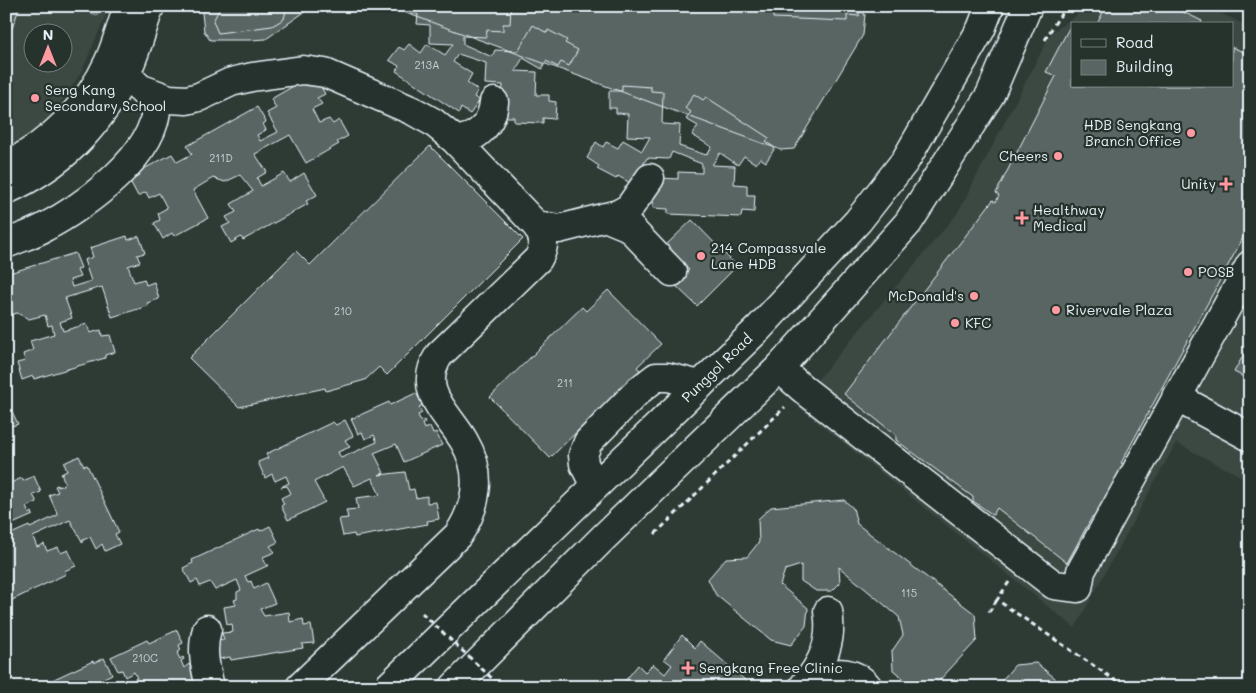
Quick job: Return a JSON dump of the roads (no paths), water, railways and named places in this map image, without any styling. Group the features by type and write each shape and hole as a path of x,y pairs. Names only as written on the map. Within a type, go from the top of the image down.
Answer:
{"main road":[{"path":"6,166 44,144 70,118 90,93 109,61 128,6"},
{"path":"6,190 43,172 85,136 132,81 150,6"},
{"path":"454,687 604,537 779,368 908,223 990,95 1028,6"},
{"name":"Punggol Road","path":"388,687 758,328 858,221 905,162 983,14"},
{"path":"132,81 170,99 187,100 199,97 231,82 303,70 315,70 413,110 434,122 455,140 536,225 543,237 544,244 538,259 439,355 431,374 433,395 438,406 465,441 475,470 475,503 469,519 458,535 300,687"},
{"path":"6,244 45,227 83,204 112,179 138,152 148,138 156,114 156,105 132,81"},
{"path":"455,140 471,138 480,131 493,113 494,102"},
{"path":"536,225 559,229 605,217 629,208 650,178"},
{"path":"605,217 629,227 672,272"},
{"path":"779,368 803,389 1054,586 1078,588 1081,571 1250,265"},
{"path":"595,486 584,464 583,455 588,442 638,392 656,378 668,377 700,385"},
{"path":"1176,397 1250,437"},
{"path":"806,683 821,662 828,644 830,626 828,611"},
{"path":"207,629 203,644 204,664 210,687"},
{"path":"806,683 824,674 851,674 862,679 868,687"}],"place":[{"name":"Seng Kang Secondary School","path":"35,98"},
{"name":"HDB Sengkang Branch Office","path":"1191,133"},
{"name":"Cheers","path":"1058,156"},
{"name":"Unity","path":"1226,184"},
{"name":"Healthway Medical","path":"1022,218"},
{"name":"214 Compassvale Lane HDB","path":"701,256"},
{"name":"POSB","path":"1188,272"},
{"name":"McDonald's","path":"974,296"},
{"name":"Rivervale Plaza","path":"1056,310"},
{"name":"KFC","path":"955,323"},
{"name":"Sengkang Free Clinic","path":"688,668"}]}
